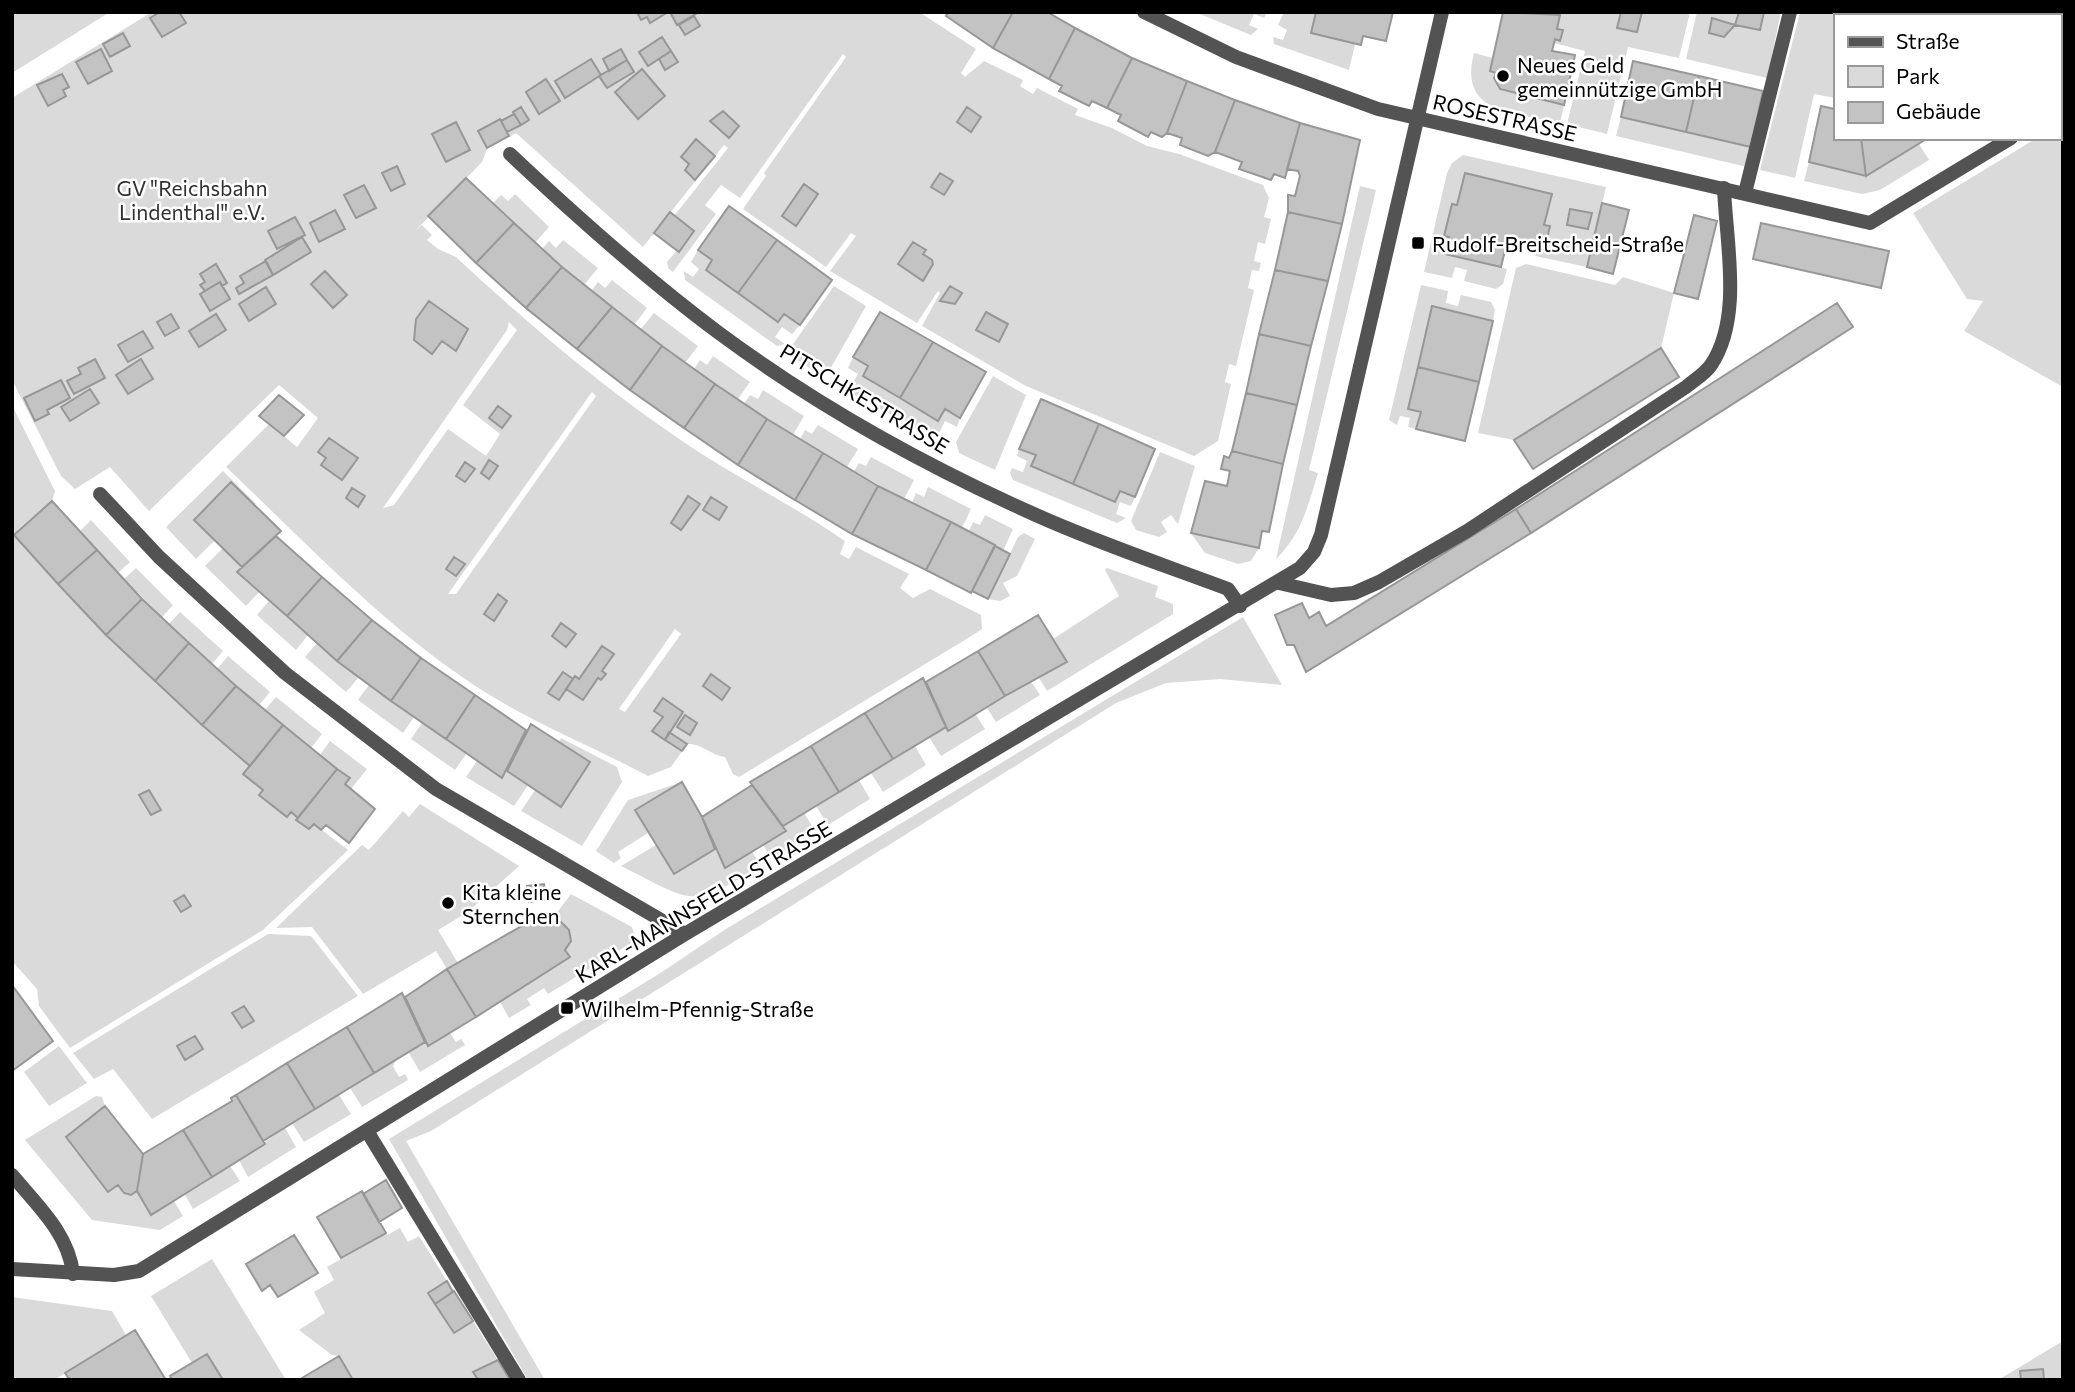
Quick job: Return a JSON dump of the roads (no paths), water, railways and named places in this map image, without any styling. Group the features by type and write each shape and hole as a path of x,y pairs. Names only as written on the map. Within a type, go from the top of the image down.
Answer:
{"street":[{"name":"ROSESTRASSE","path":"1144,12 1236,57 1378,109 1870,223 2008,140"},
{"path":"1279,583 1308,560 1321,535 1442,12"},
{"path":"1745,193 1790,12"},
{"name":"PITSCHKESTRASSE","path":"510,154 653,281 721,334 792,383 952,474 1037,516 1228,589 1240,606"},
{"path":"1279,583 1331,595 1354,593 1379,582 1467,531 1686,387 1710,368 1721,346 1729,305 1724,188"},
{"path":"100,494 159,557 285,673 436,789 685,934"},
{"name":"KARL-MANNSFELD-STRASSE","path":"12,1269 114,1275 139,1271 685,934 1279,583"},
{"path":"367,1131 519,1380"},
{"path":"12,1175 64,1241 72,1259 73,1274"}],"place":[{"name":"Neues Geld gemeinnützige GmbH","path":"1503,76"},
{"name":"Rudolf-Breitscheid-Straße","path":"1418,243"},
{"name":"Kita kleine Sternchen","path":"448,903"},
{"name":"Wilhelm-Pfennig-Straße","path":"567,1008"}],"park label":[{"name":"GV \"Reichsbahn Lindenthal\" e.V.","path":"192,199"}]}
